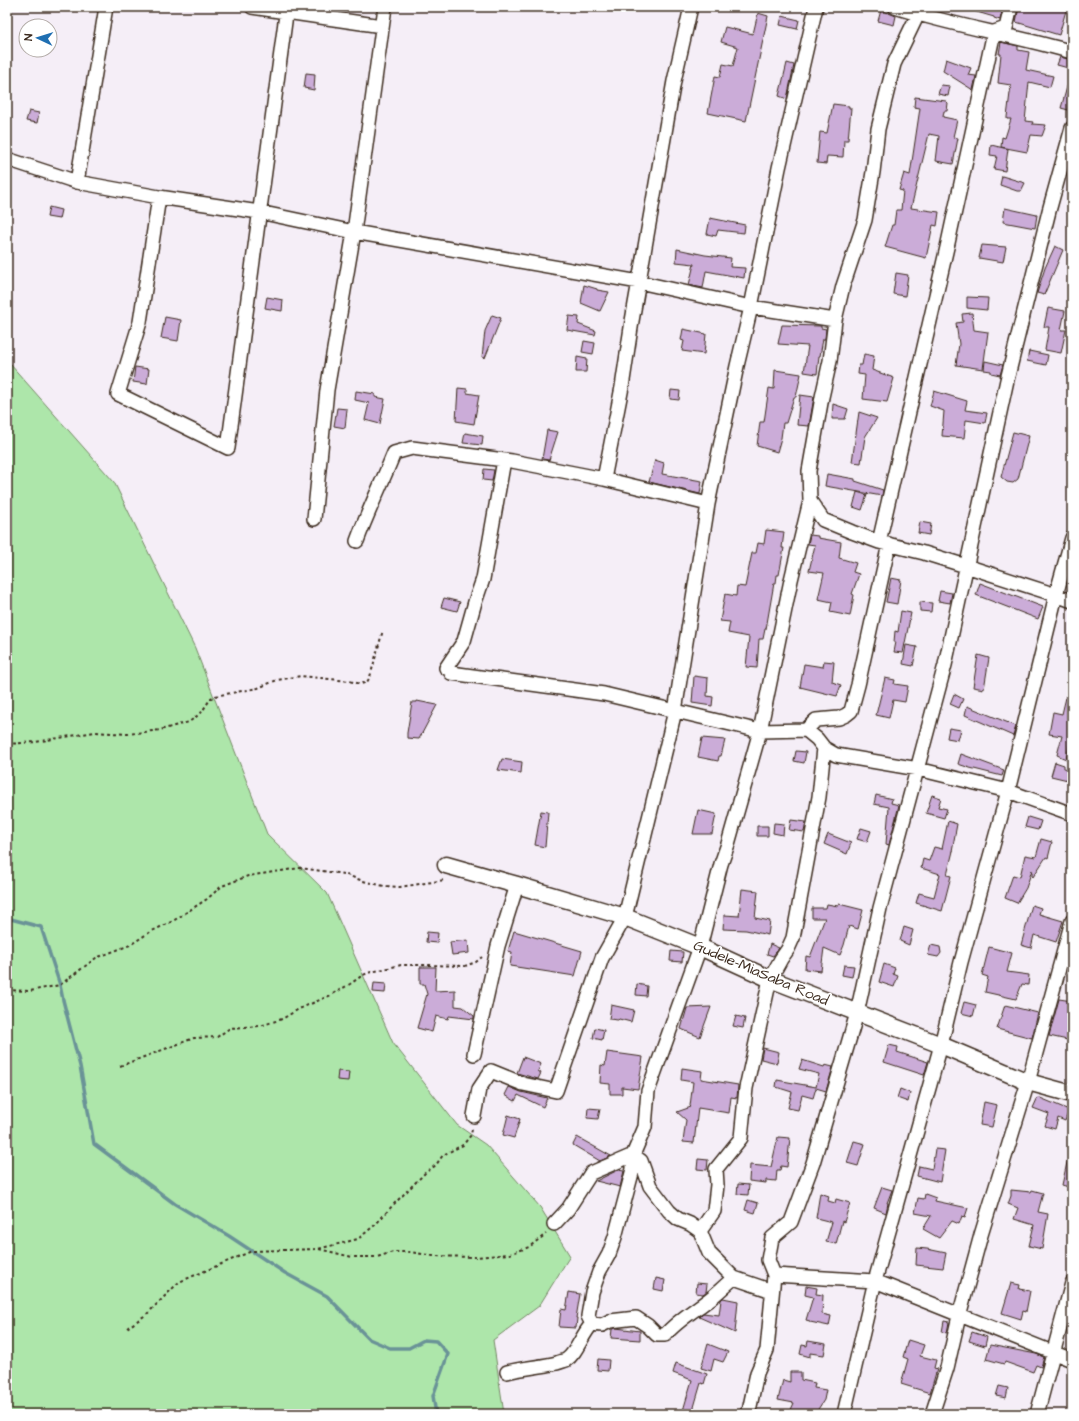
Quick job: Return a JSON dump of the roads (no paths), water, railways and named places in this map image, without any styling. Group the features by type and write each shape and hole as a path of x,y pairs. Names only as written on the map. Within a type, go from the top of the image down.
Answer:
{"street":[{"path":"77,182 106,7"},
{"path":"252,7 286,10 382,26"},
{"path":"314,519 327,390 354,232 385,7"},
{"path":"604,480 622,387 674,81 691,7"},
{"path":"474,1116 479,1089 491,1071 523,1084 556,1091 602,958 625,917 676,711 708,504 751,307 779,168 816,7"},
{"path":"895,7 1072,52"},
{"path":"994,32 1006,28 1011,7"},
{"path":"159,197 140,322 118,394 228,448 286,10"},
{"path":"592,1324 588,1316 592,1292 599,1272 609,1254 615,1237 633,1169 633,1155 645,1127 648,1091 700,947 721,864 760,731 791,580 810,501 809,471 830,361 835,320 843,286 865,220 878,129 894,64 918,14"},
{"path":"806,730 816,720 839,718 851,711 858,685 884,543 994,32"},
{"path":"746,1414 749,1411 757,1373 767,1350 774,1275 768,1260 772,1238 791,1222 813,1163 857,1013 880,908 945,665 1007,380 1049,211 1072,128"},
{"path":"7,159 77,182 159,197 259,212 354,232 639,282 751,307 835,320"},
{"path":"357,541 367,514 379,490 394,453 412,448 504,460 604,480 708,504"},
{"path":"504,460 483,579 464,641 448,670 604,694 760,731 806,730 812,734 824,748 836,755 918,769 1008,791 1072,814"},
{"path":"810,501 823,520 852,532 884,543 966,566 1072,601"},
{"path":"844,1414 875,1281 941,1045 961,962 1008,791 1056,595 1072,538"},
{"path":"700,1231 714,1211 717,1186 716,1168 741,1138 746,1088 770,979 788,949 792,938 819,797 824,748"},
{"name":"Gudele-MiaSaba Road","path":"446,873 517,885 625,917 700,947 770,979 941,1045 1028,1082 1072,1094"},
{"path":"474,1054 498,946 517,885"},
{"path":"932,1414 947,1368 959,1316 981,1235 1028,1082 1072,921"},
{"path":"554,1224 568,1209 591,1173 633,1155"},
{"path":"633,1155 641,1161 650,1186 663,1204 678,1219 690,1224 700,1231 709,1253 734,1278 772,1291"},
{"path":"774,1275 875,1281 959,1316 1072,1360"},
{"path":"592,1324 602,1325 610,1321 636,1318 648,1326 657,1335 665,1335 684,1317 709,1300 734,1278"},
{"path":"1037,1414 1072,1283"},
{"path":"507,1372 519,1369 543,1367 566,1360 576,1348 586,1330 592,1324"}],"waterway":[{"path":"7,918 41,927 60,985 80,1066 94,1144 175,1204 229,1236 285,1273 327,1296 369,1339 390,1348 409,1348 424,1340 436,1341 448,1354 433,1396 436,1414"}]}
